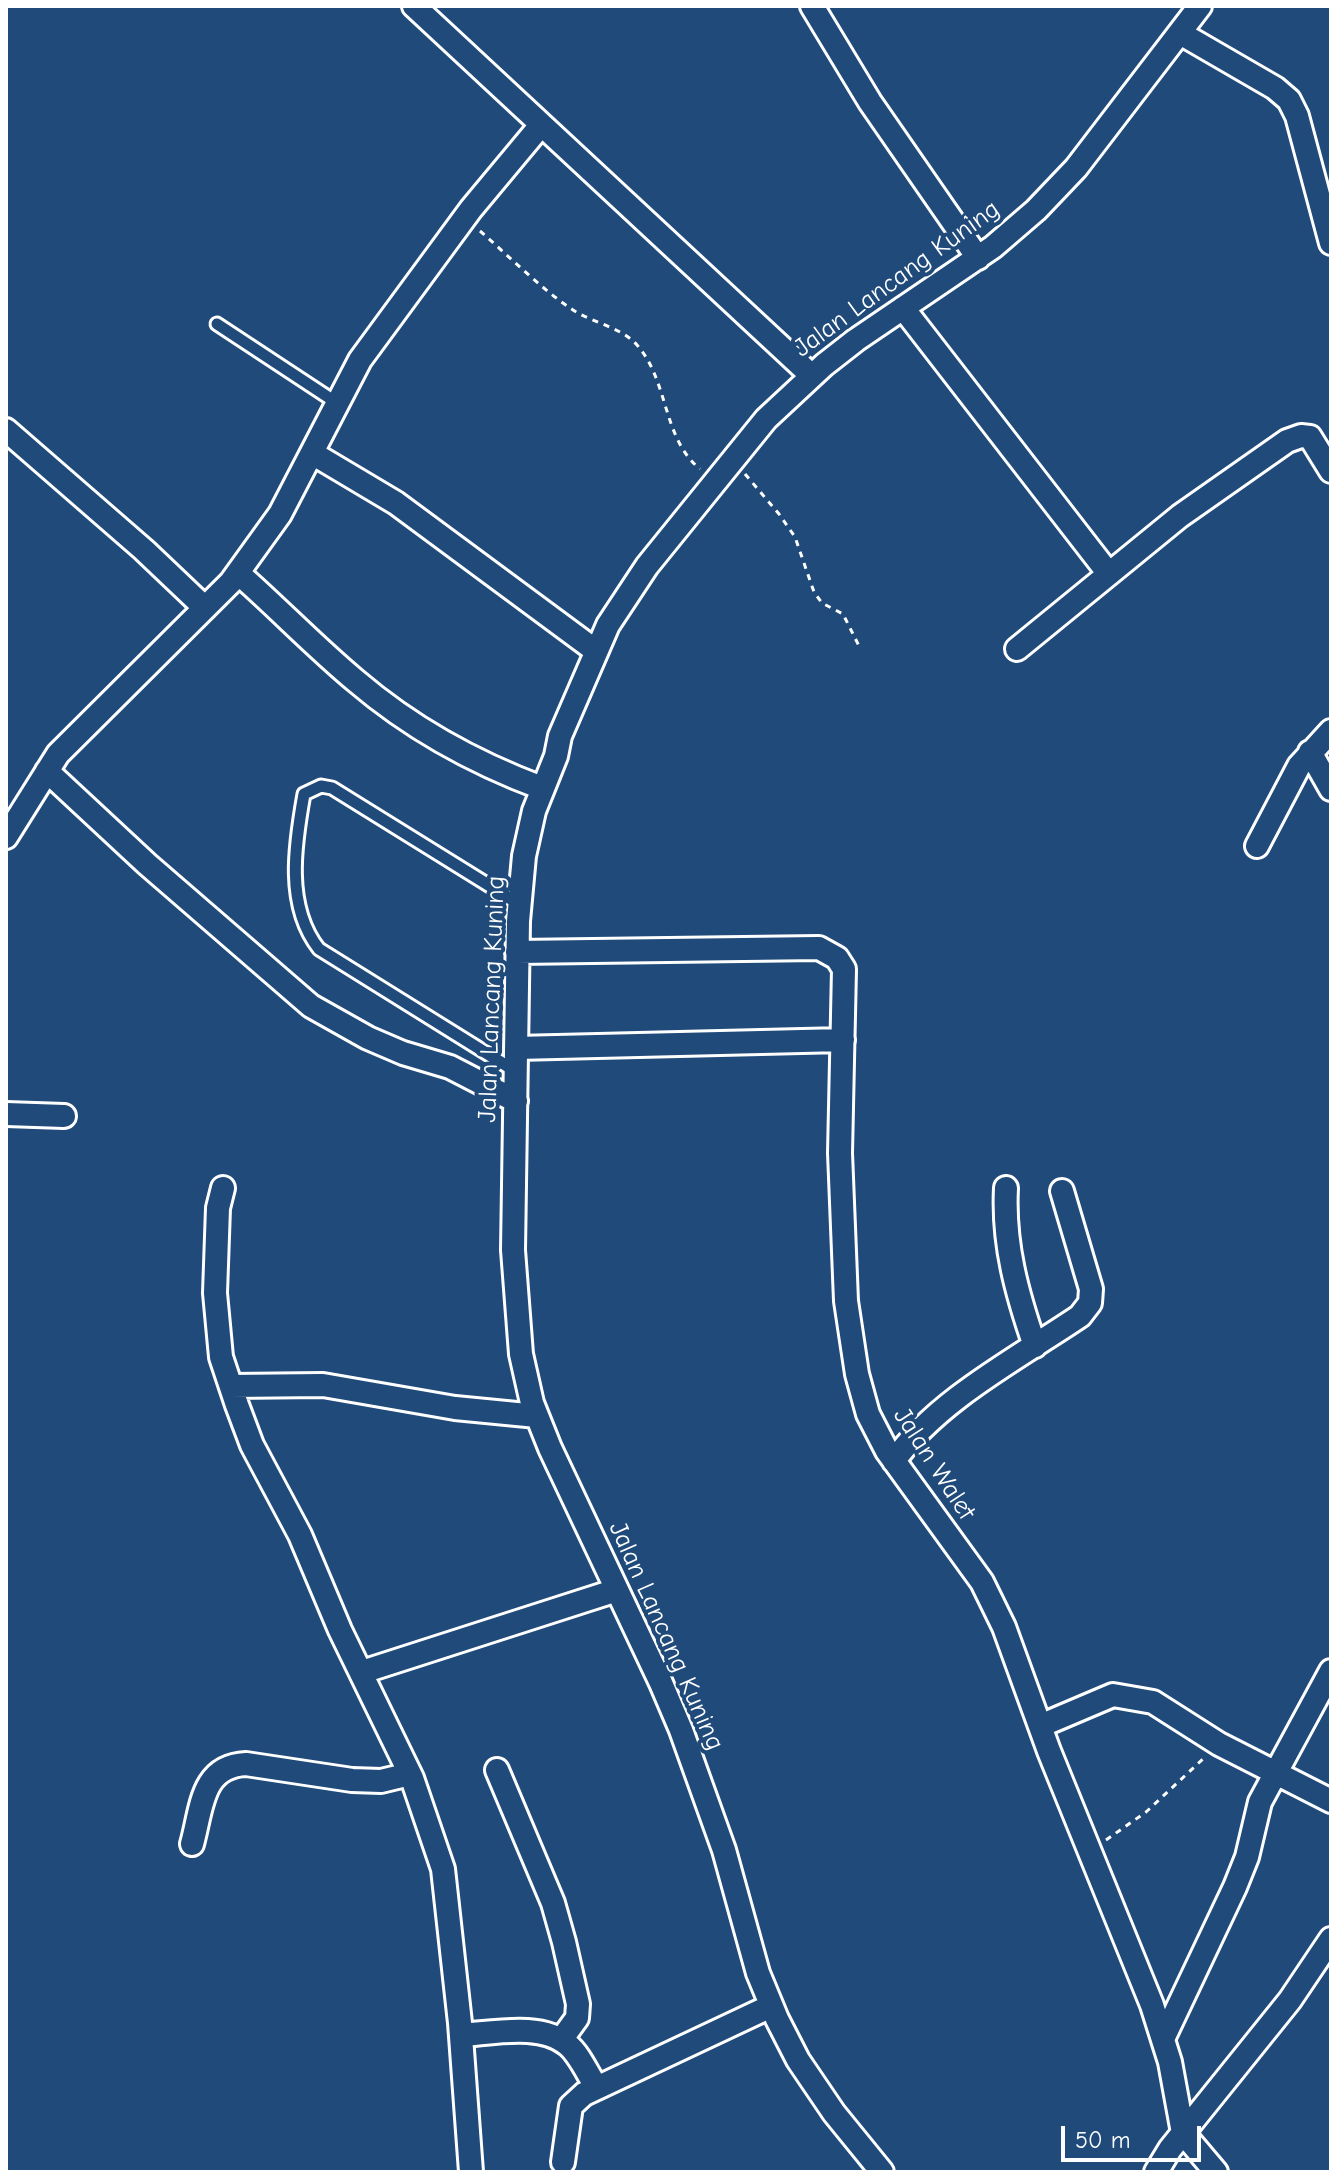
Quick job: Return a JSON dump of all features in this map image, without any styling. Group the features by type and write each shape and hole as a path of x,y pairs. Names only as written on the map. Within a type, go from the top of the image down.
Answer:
{"street":[{"path":"414,6 812,376"},
{"path":"812,6 870,102 978,258"},
{"name":"Jalan Lancang Kuning","path":"882,2172 834,2113 798,2060 771,2006 758,1973 724,1850 696,1770 661,1683 537,1416 521,1354 513,1250 517,952 524,856 560,736 608,625 647,566 715,480 766,419 812,376 856,340 978,258 1036,210 1076,168 1200,6"},
{"path":"1180,33 1275,88 1289,100 1297,116 1331,243"},
{"path":"6,837 58,754 238,573 280,514 360,360 466,217 541,125"},
{"path":"903,308 1109,574"},
{"path":"6,430 144,550 205,608"},
{"path":"1017,649 1180,516 1287,441 1301,436 1310,437 1331,471"},
{"path":"312,453 396,503 596,651"},
{"path":"238,573 356,681 402,717 486,765 542,788"},
{"path":"1257,846 1285,789 1310,752 1331,731"},
{"path":"1310,752 1331,789"},
{"path":"47,771 170,884 311,1006 368,1038 403,1053 450,1067 516,1101"},
{"name":"Jalan Walet","path":"517,952 819,948 837,958 844,969 840,1153 846,1301 857,1374 868,1414 894,1461 982,1582 1004,1627 1163,2039 1183,2133 1216,2172"},
{"path":"516,1048 843,1040"},
{"path":"6,1114 64,1116"},
{"path":"223,1188 218,1208 215,1293 221,1357 252,1445 300,1535 340,1630 410,1774 443,1869 461,2035 471,2172"},
{"path":"1006,1188 1004,1222 1007,1252 1035,1346"},
{"path":"894,1461 905,1445 933,1418 1080,1316 1090,1303 1091,1289 1062,1191"},
{"path":"231,1386 323,1385 455,1408 537,1416"},
{"path":"362,1672 617,1590"},
{"path":"1163,2039 1235,1887 1247,1857 1260,1802 1331,1671"},
{"path":"1040,1726 1113,1695 1153,1702 1219,1744 1331,1801"},
{"path":"192,1844 210,1781 218,1771 232,1764 352,1780 381,1781 410,1774"},
{"path":"497,1770 553,1903 564,1942 578,2004 577,2018 561,2040"},
{"path":"1156,2172 1183,2133 1290,2000 1331,1939"},
{"path":"563,2162 571,2106 584,2094 771,2006"},
{"path":"461,2035 531,2031 561,2040 570,2046 597,2088"}],"lane":[{"path":"217,324 337,403"},
{"path":"516,1071 319,949 312,940 300,913 294,847 304,794 321,786 332,788 520,904"}],"path":[{"path":"466,217 569,308 626,336 637,345 658,383 680,447 690,461 715,480"},
{"path":"732,459 795,537 814,592 822,603 843,614 859,646"},
{"path":"1089,1850 1146,1812 1219,1744"}]}
